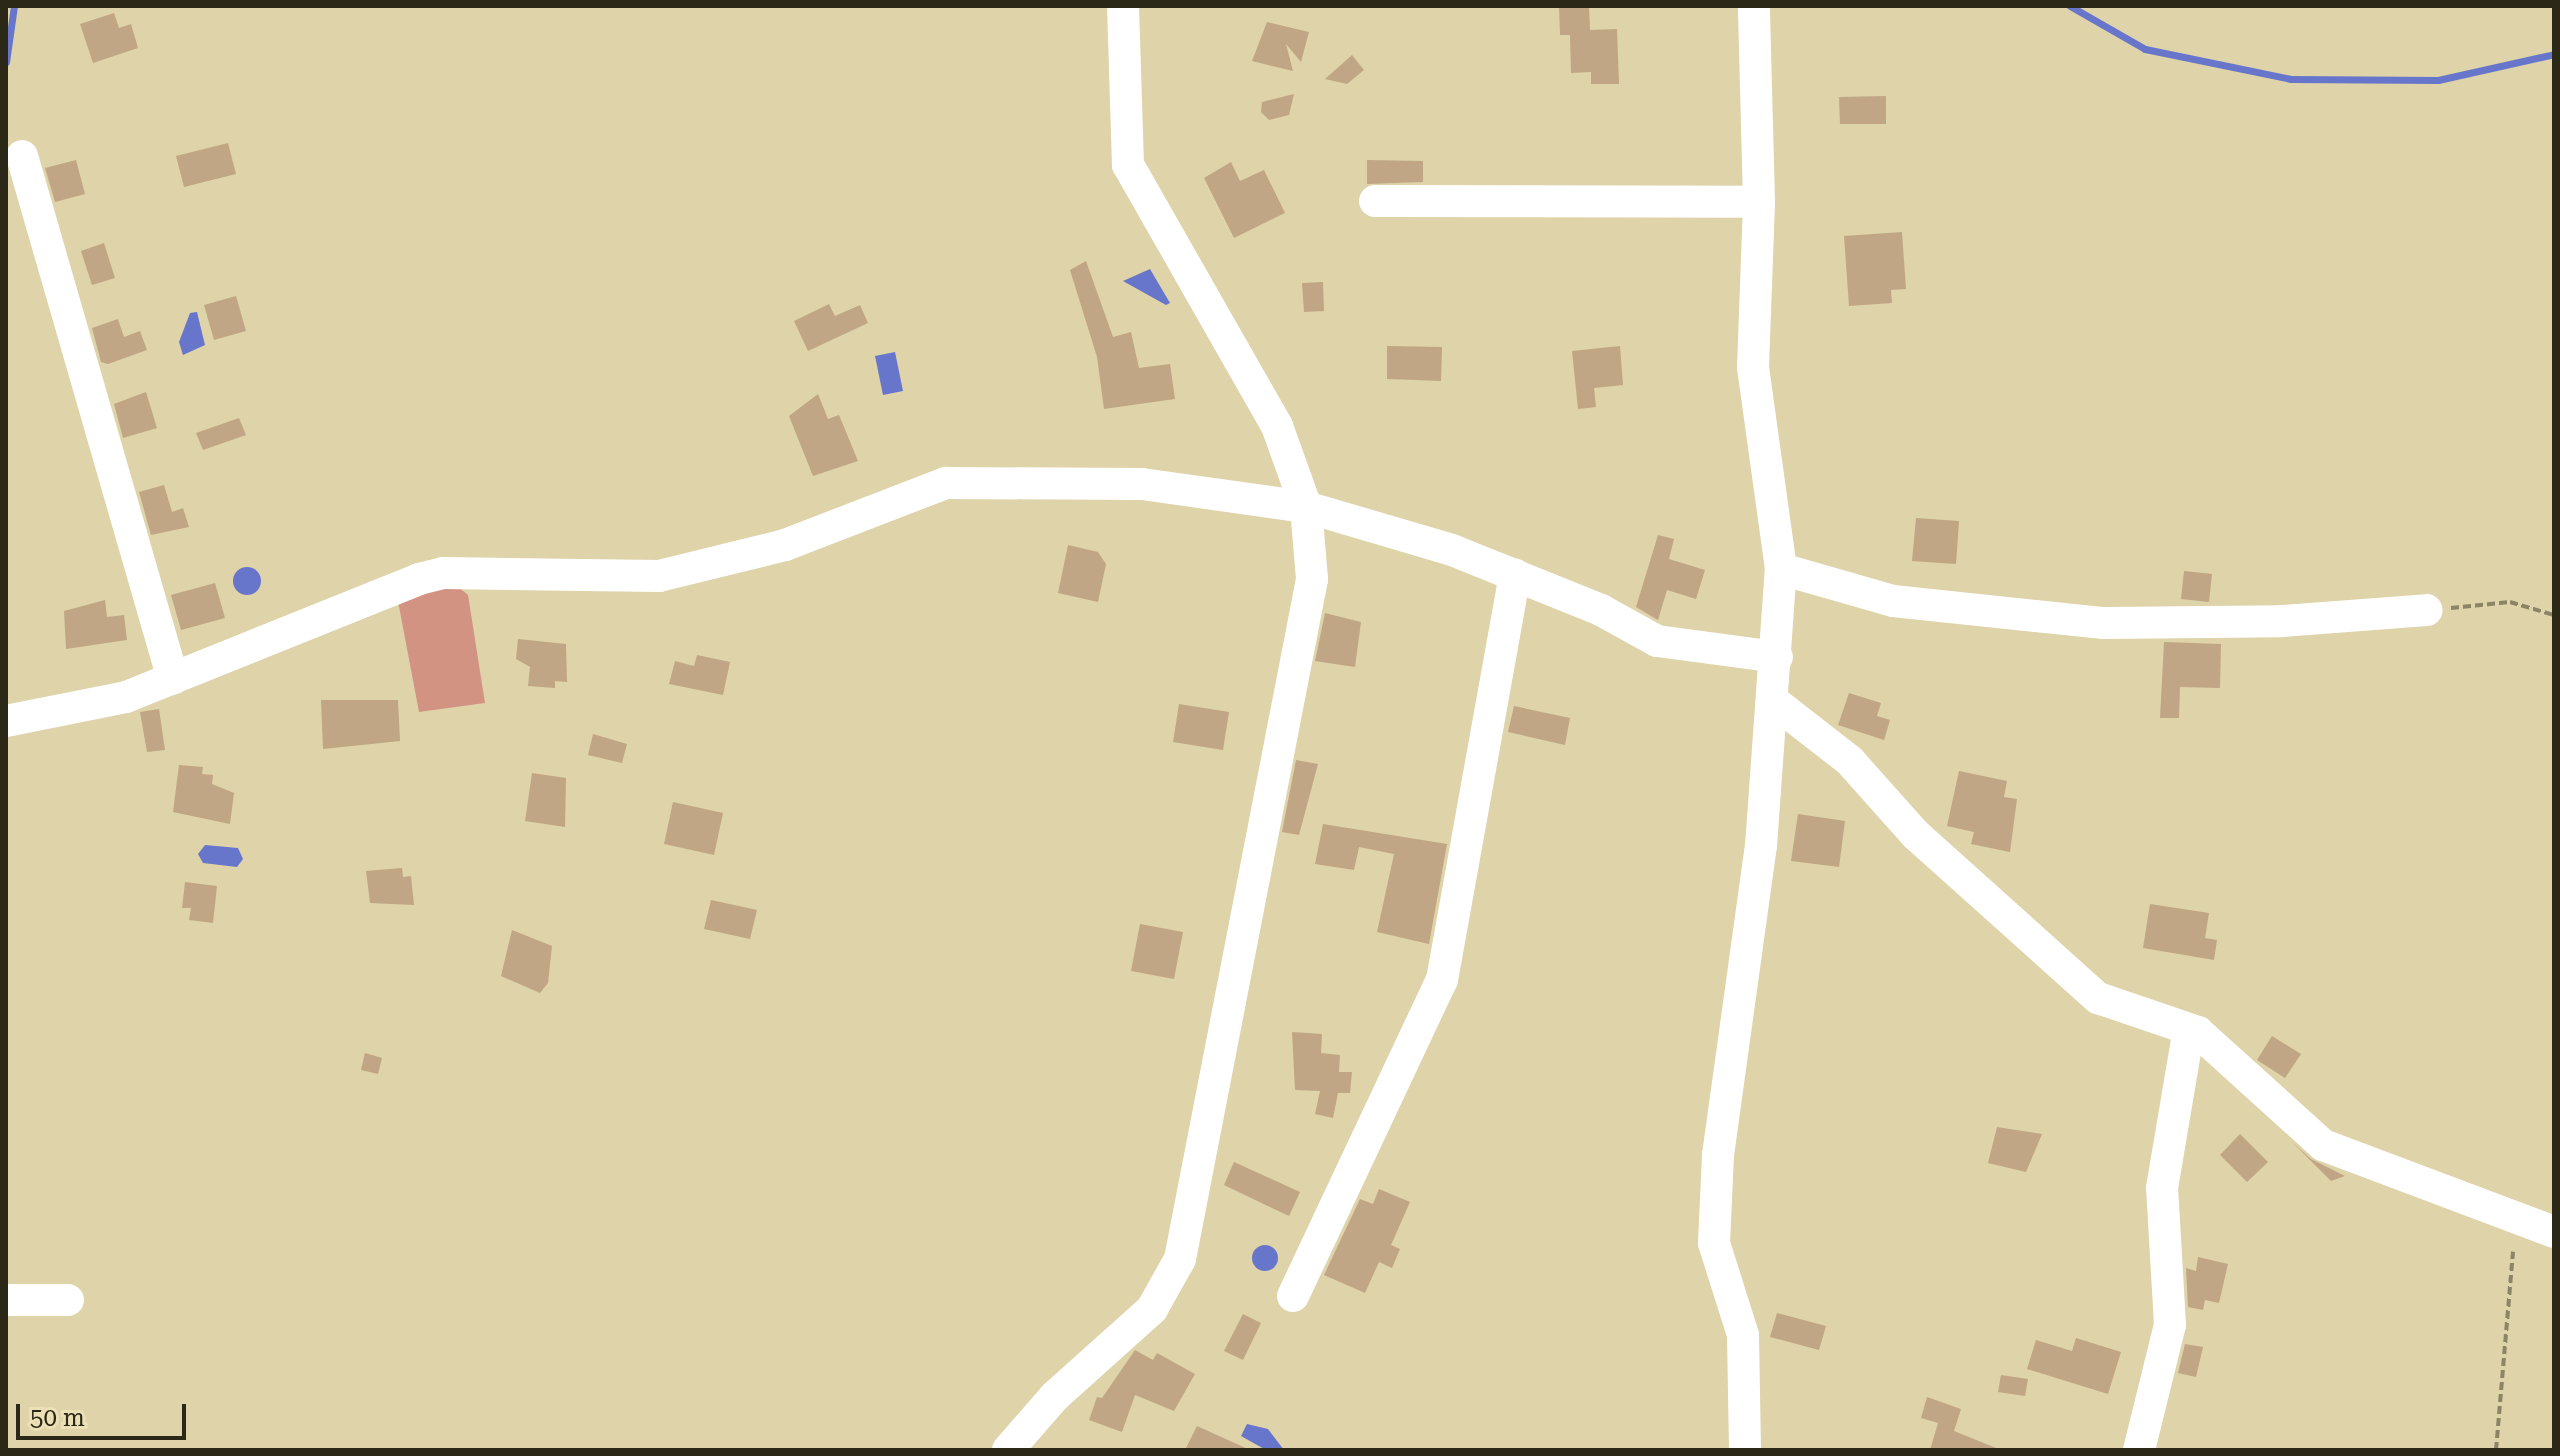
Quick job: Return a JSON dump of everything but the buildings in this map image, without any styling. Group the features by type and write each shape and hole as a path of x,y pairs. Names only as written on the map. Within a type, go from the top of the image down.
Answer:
{"street":[{"path":"1008,1450 1054,1397 1152,1309 1180,1259 1312,579 1306,507 1277,426 1128,165 1123,6"},
{"path":"1745,1450 1743,1335 1714,1243 1718,1155 1761,846 1781,569 1753,367 1759,202 1754,6"},
{"path":"22,156 173,679"},
{"path":"1375,201 1759,202"},
{"path":"6,721 126,697 173,679 218,655 419,579 443,573 659,576 785,545 946,483 1142,484 1306,507 1452,550 1601,610 1657,641 1777,657"},
{"path":"1781,569 1893,601 2090,622 2282,621 2427,610"},
{"path":"1293,1296 1442,980 1515,575"},
{"path":"1773,701 1850,761 1915,834 2098,998 2189,1029 2308,1137 2554,1232"},
{"path":"2139,1450 2170,1325 2162,1188 2189,1029"},
{"path":"6,1300 68,1300"}],"path":[{"path":"2427,610 2510,602 2554,615"},
{"path":"2496,1450 2513,1252"}],"shaded area":[{"path":"456,585 468,595 485,703 419,712 397,596"}],"water":[{"path":"1150,269 1170,303 1166,305 1123,281"},
{"path":"197,312 205,345 183,355 179,342 190,313"},
{"path":"895,352 903,391 883,395 875,356"},
{"path":"247,567 257,571 261,581 257,591 247,595 237,591 233,581 237,571"},
{"path":"205,845 238,848 243,859 237,867 203,863 198,854"},
{"path":"1265,1245 1274,1249 1278,1258 1274,1267 1265,1271 1256,1267 1252,1258 1256,1249"},
{"path":"1247,1424 1268,1429 1284,1450 1266,1450 1241,1436"}],"waterway":[{"path":"6,62 14,6"},
{"path":"2070,6 2145,49 2291,79 2438,80 2554,54"}]}
